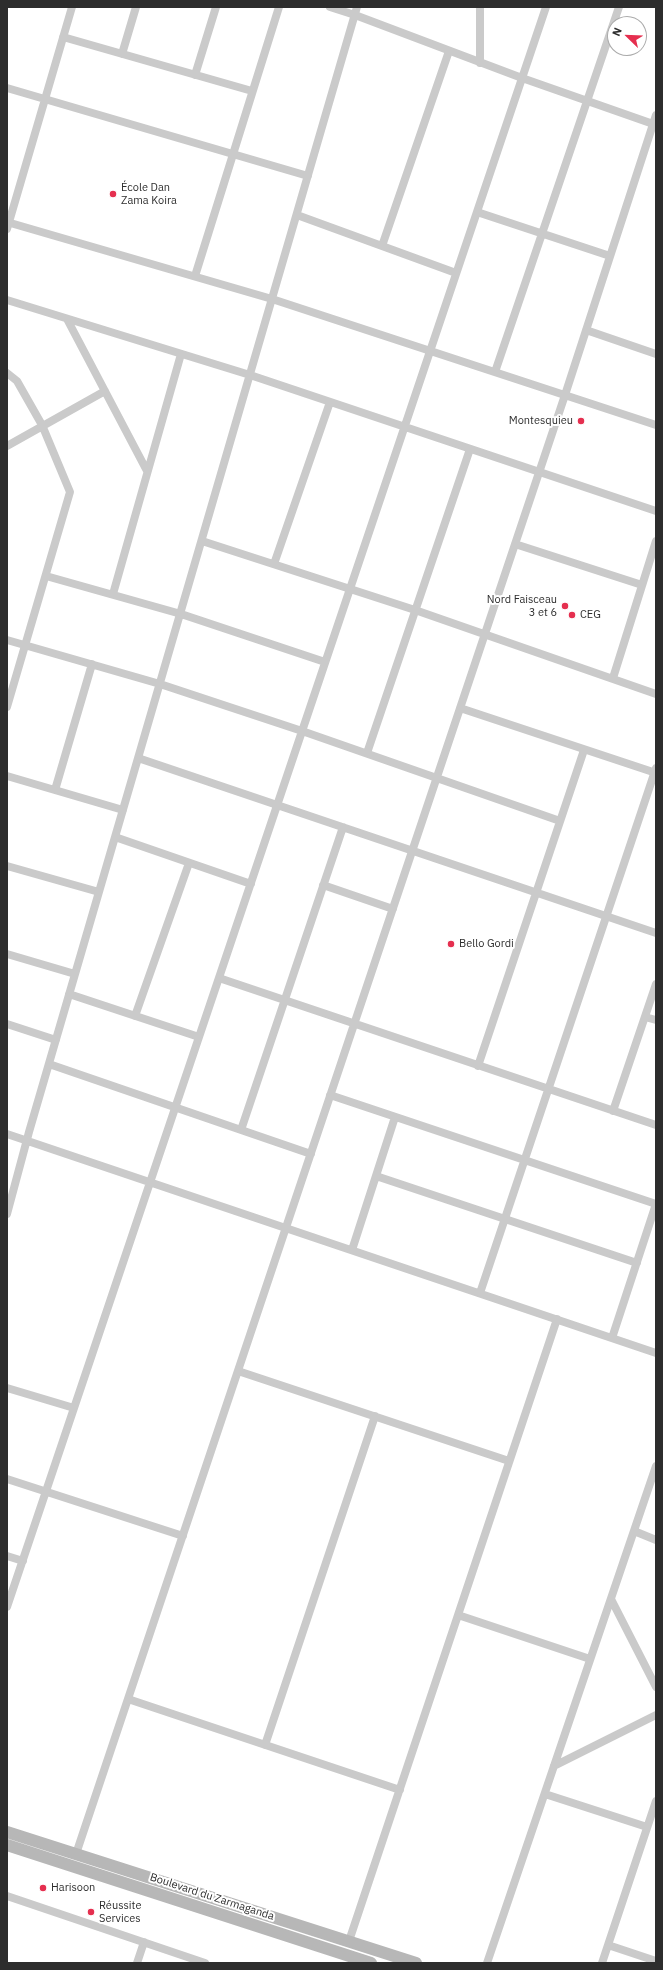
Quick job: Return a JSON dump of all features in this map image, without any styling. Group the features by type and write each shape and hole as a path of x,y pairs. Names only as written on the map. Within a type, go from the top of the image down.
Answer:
{"main road":[{"name":"Boulevard du Zarmaganda","path":"7,1832 416,1963"},
{"name":"Boulevard du Zarmaganda","path":"7,1845 371,1963"}],"street":[{"path":"72,7 8,224 272,299 656,425"},
{"path":"122,54 136,7"},
{"path":"194,75 216,7"},
{"path":"195,276 278,7"},
{"path":"330,7 356,11 449,51 654,125"},
{"path":"480,7 480,62"},
{"path":"7,1607 546,7"},
{"path":"495,372 619,7"},
{"path":"7,1214 75,974 356,11"},
{"path":"63,37 252,91"},
{"path":"382,246 449,51"},
{"path":"7,88 308,176"},
{"path":"76,1854 485,635 654,125 656,115"},
{"path":"477,212 610,256"},
{"path":"297,215 456,272"},
{"path":"7,300 250,375 656,511"},
{"path":"67,319 147,471"},
{"path":"586,330 656,354"},
{"path":"113,594 181,354"},
{"path":"7,373 17,381 42,425 70,492 7,707"},
{"path":"7,446 105,391"},
{"path":"274,564 330,402"},
{"path":"367,754 414,610 470,449"},
{"path":"202,541 414,610 656,694"},
{"path":"613,678 656,541"},
{"path":"515,544 642,585"},
{"path":"46,576 181,614 326,662"},
{"path":"7,640 160,684 302,731 560,822"},
{"path":"55,790 92,664"},
{"path":"460,708 584,750 656,771 480,1293"},
{"path":"478,1066 584,750"},
{"path":"138,758 656,933"},
{"path":"7,776 123,810"},
{"path":"241,1130 343,827"},
{"path":"116,837 251,884"},
{"path":"135,1016 189,862"},
{"path":"7,866 99,892"},
{"path":"323,885 393,909"},
{"path":"7,954 75,974"},
{"path":"219,978 548,1090 656,1125"},
{"path":"613,1111 656,984"},
{"path":"70,994 199,1036"},
{"path":"645,1016 656,1020"},
{"path":"7,1024 56,1040"},
{"path":"49,1064 311,1154"},
{"path":"330,1095 656,1204 612,1338"},
{"path":"352,1250 395,1117"},
{"path":"7,1134 656,1353"},
{"path":"376,1176 637,1263"},
{"path":"349,1941 557,1319"},
{"path":"238,1371 510,1461"},
{"path":"7,1388 74,1408"},
{"path":"265,1744 375,1416"},
{"path":"487,1963 656,1466"},
{"path":"7,1479 183,1536"},
{"path":"634,1531 656,1540"},
{"path":"7,1556 22,1561"},
{"path":"611,1599 656,1687"},
{"path":"458,1615 590,1659"},
{"path":"128,1699 400,1790"},
{"path":"554,1766 656,1715"},
{"path":"545,1794 647,1827"},
{"path":"602,1963 656,1801"},
{"path":"7,1896 205,1963"},
{"path":"137,1963 144,1942"},
{"path":"608,1945 656,1961"}],"place":[{"name":"École Dan Zama Koira","path":"113,194"},
{"name":"Montesquieu","path":"581,421"},
{"name":"Nord Faisceau 3 et 6","path":"565,606"},
{"name":"CEG","path":"572,615"},
{"name":"Bello Gordi","path":"451,944"},
{"name":"Harisoon","path":"43,1888"},
{"name":"Réussite Services","path":"91,1912"}]}
